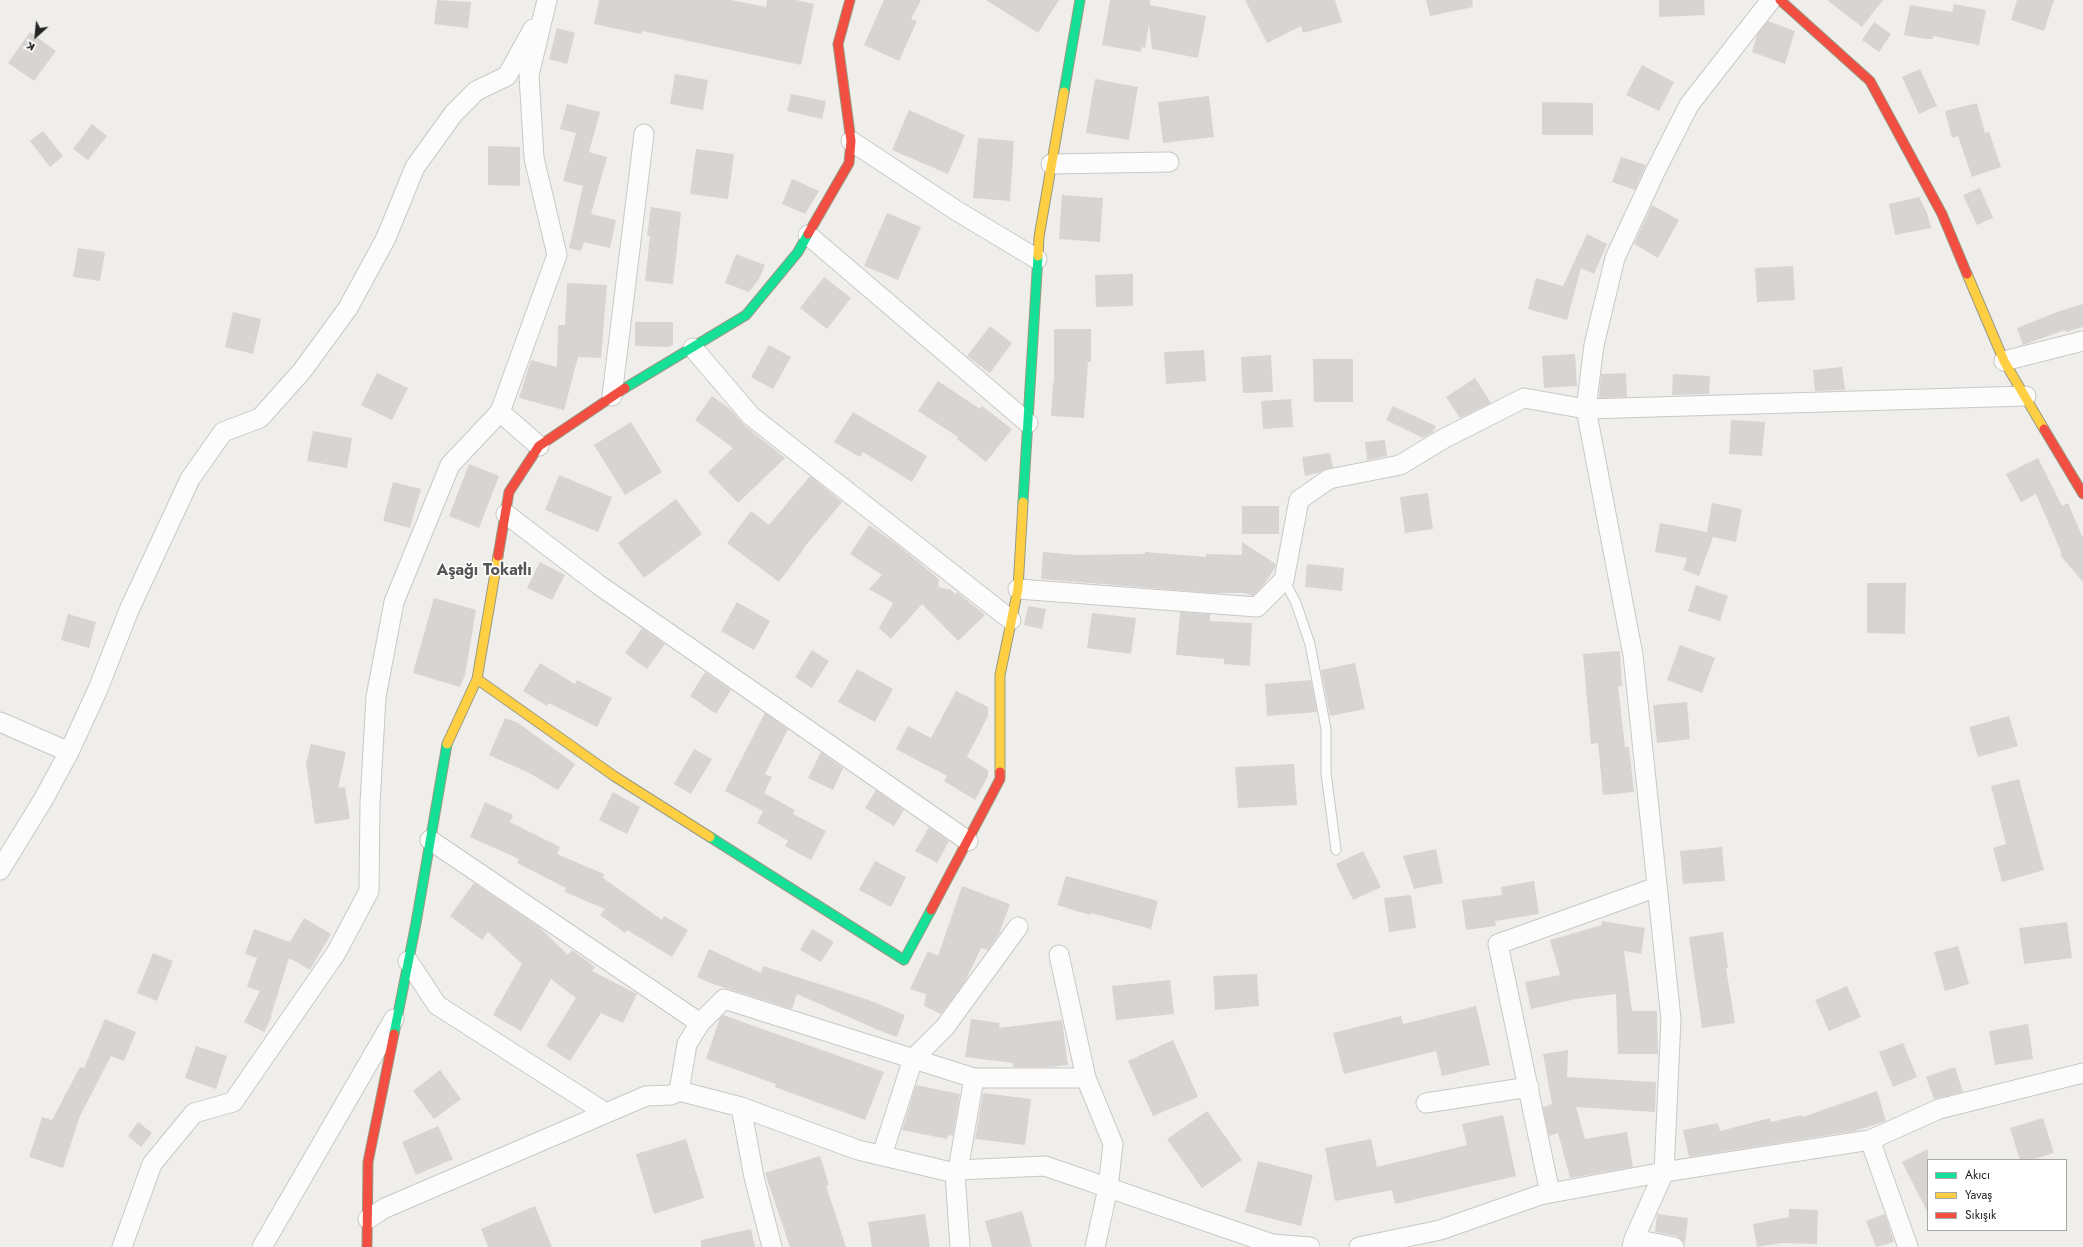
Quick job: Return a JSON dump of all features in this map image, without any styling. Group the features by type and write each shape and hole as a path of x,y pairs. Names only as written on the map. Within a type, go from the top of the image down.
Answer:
{"street":[{"path":"367,1247 368,1162 408,961 446,747 477,678 509,492 539,446 612,396 746,315 798,252 848,163 851,141 838,44 850,0"},
{"path":"477,678 614,776 904,960 1000,779 1000,675 1018,589 1039,237 1080,0"},
{"path":"1674,1247 1633,1243 1664,1172 1671,1019 1633,654 1586,409 1594,345 1615,258 1655,172 1689,105 1771,0"},
{"path":"1780,0 1870,82 1942,214 2004,361 2083,494"},
{"path":"122,1247 152,1164 194,1113 233,1102 336,953 369,891 370,803 376,697 394,602 450,465 500,412 557,255 534,158 529,75 546,4"},
{"path":"0,870 43,800 69,752 98,690 129,610 190,479 223,432 260,418 302,371 348,308 386,238 415,167 454,113 476,91 507,76 546,4"},
{"path":"612,396 644,134"},
{"path":"851,141 957,211 1037,259"},
{"path":"1051,164 1169,162"},
{"path":"808,234 1028,423"},
{"path":"2004,361 2083,341"},
{"path":"693,348 751,416 1011,620"},
{"path":"1018,589 1257,607 1284,580 1299,500 1329,479 1400,466 1443,439 1524,398 1586,409 2026,396"},
{"path":"500,412 539,446"},
{"path":"506,514 599,585 968,841"},
{"path":"0,722 69,752"},
{"path":"430,840 700,1023"},
{"path":"1550,1193 1498,944 1657,887"},
{"path":"882,1155 913,1059 945,1027 1018,927"},
{"path":"1059,955 1086,1078 1113,1144 1108,1188 1095,1247"},
{"path":"408,961 437,1005 606,1114"},
{"path":"679,1091 687,1044 700,1023 724,999 974,1078 1086,1078"},
{"path":"262,1247 398,1012"},
{"path":"1359,1247 1409,1242 1550,1193 1664,1172 1870,1140 1939,1109 2083,1074"},
{"path":"960,1247 956,1172 974,1078"},
{"path":"1426,1103 1529,1087"},
{"path":"368,1219 385,1208 646,1096 671,1094 679,1091 741,1107 858,1150 956,1172 1045,1166 1273,1245 1310,1247"},
{"path":"741,1107 754,1177 772,1247"},
{"path":"1870,1140 1908,1247"}],"lane":[{"path":"1284,580 1296,603 1310,644 1326,729 1326,773 1336,850"}],"building":[{"path":"437,0 471,2 468,28 434,24"},
{"path":"599,0 731,0 766,7 767,0 796,0 814,4 801,65 642,31 641,34 594,24"},
{"path":"884,0 921,0 911,19 917,21 899,61 864,45"},
{"path":"986,0 1059,0 1038,33"},
{"path":"1110,0 1150,0 1150,5 1206,16 1198,58 1152,49 1149,24 1145,48 1142,47 1141,52 1102,45"},
{"path":"1245,0 1335,0 1342,22 1303,33 1301,26 1267,43"},
{"path":"1426,0 1472,0 1473,7 1430,16"},
{"path":"1659,0 1704,0 1705,15 1659,17"},
{"path":"1827,0 1883,0 1862,27"},
{"path":"2017,0 2054,0 2044,31 2011,20"},
{"path":"1954,4 1986,10 1979,45 1933,36 1933,39 1926,39 1904,35 1910,5 1952,12"},
{"path":"1768,21 1795,31 1785,64 1752,52 1757,35"},
{"path":"1874,22 1891,34 1879,52 1862,40"},
{"path":"557,28 575,33 567,64 549,59"},
{"path":"30,32 56,51 34,81 8,63"},
{"path":"1642,65 1674,82 1659,111 1626,95"},
{"path":"1920,69 1937,106 1919,114 1902,77"},
{"path":"675,74 708,80 703,110 670,104"},
{"path":"1095,79 1138,87 1129,140 1086,133"},
{"path":"791,94 826,101 822,119 787,111"},
{"path":"1209,96 1214,137 1163,143 1158,102"},
{"path":"1542,102 1593,103 1593,135 1542,135"},
{"path":"1977,103 1985,133 1989,132 2001,167 1972,177 1958,136 1952,138 1945,111"},
{"path":"567,104 600,112 589,152 607,157 591,214 616,220 610,248 584,242 581,251 569,248 583,186 563,181 576,133 560,129"},
{"path":"909,110 965,135 948,174 892,150"},
{"path":"92,124 107,136 88,160 73,149"},
{"path":"43,131 63,156 50,167 30,141"},
{"path":"978,138 1014,141 1010,201 973,198"},
{"path":"488,146 520,147 520,186 488,185"},
{"path":"696,149 734,154 728,199 690,194"},
{"path":"1621,157 1646,165 1635,190 1612,182"},
{"path":"792,179 819,191 805,214 782,204"},
{"path":"1980,188 1993,218 1977,225 1963,195"},
{"path":"1062,195 1103,198 1100,242 1059,239"},
{"path":"1919,197 1927,213 1931,228 1895,235 1889,204"},
{"path":"1652,205 1679,220 1658,258 1634,244"},
{"path":"651,207 681,212 673,284 645,281 650,236 647,236"},
{"path":"887,213 921,227 898,280 864,266"},
{"path":"1587,234 1607,244 1594,274 1581,268 1567,320 1528,309 1536,278 1563,286"},
{"path":"78,248 105,252 100,281 73,277"},
{"path":"736,254 765,265 759,279 749,292 725,283"},
{"path":"1793,266 1795,300 1757,302 1755,268"},
{"path":"1133,274 1133,306 1096,307 1095,275"},
{"path":"824,277 851,298 827,329 800,308"},
{"path":"567,283 607,285 601,358 578,357 564,410 519,398 531,360 557,367 558,325 565,325"},
{"path":"2083,304 2083,327 2066,332 2065,330 2023,345 2017,328 2060,311"},
{"path":"233,312 261,319 253,354 225,347"},
{"path":"635,322 673,322 673,345 669,347 635,346"},
{"path":"990,326 1012,343 990,373 967,356"},
{"path":"1054,329 1091,329 1091,362 1088,362 1084,418 1051,416 1053,382 1054,383"},
{"path":"769,345 791,357 773,389 751,377"},
{"path":"1204,350 1206,381 1166,384 1164,352"},
{"path":"1575,354 1577,386 1544,388 1542,356"},
{"path":"1271,355 1273,392 1243,393 1241,357"},
{"path":"1313,359 1353,359 1353,402 1314,402"},
{"path":"1842,367 1845,390 1815,391 1813,370"},
{"path":"377,373 408,388 392,420 361,405"},
{"path":"1626,373 1627,397 1599,398 1601,374"},
{"path":"1673,374 1710,376 1709,394 1672,395"},
{"path":"1475,378 1491,403 1460,418 1446,397"},
{"path":"938,381 980,409 982,406 1012,429 986,462 957,439 958,437 918,411"},
{"path":"712,396 730,409 744,425 785,458 738,503 708,472 733,448 695,420"},
{"path":"1291,399 1293,427 1263,429 1261,401"},
{"path":"1393,406 1436,426 1433,432 1423,438 1386,420"},
{"path":"853,412 927,456 912,482 863,452 860,457 834,442"},
{"path":"1731,420 1765,422 1762,456 1729,454"},
{"path":"631,422 662,472 625,495 594,445"},
{"path":"313,431 352,438 347,468 307,461"},
{"path":"1385,440 1387,456 1367,460 1365,442"},
{"path":"1330,453 1333,467 1305,476 1302,457"},
{"path":"2038,458 2062,506 2068,503 2083,538 2083,582 2060,555 2062,554 2036,494 2021,502 2006,474"},
{"path":"469,464 499,476 479,528 449,516"},
{"path":"559,475 612,497 598,532 545,510"},
{"path":"810,476 842,502 802,550 779,582 727,543 751,511 769,525"},
{"path":"393,482 421,489 410,528 383,521"},
{"path":"1428,493 1433,529 1405,533 1400,497"},
{"path":"676,499 702,534 644,578 618,543"},
{"path":"1712,503 1742,509 1736,542 1713,537 1699,576 1683,570 1687,558 1655,552 1660,523 1707,532"},
{"path":"1242,506 1279,506 1279,534 1242,534"},
{"path":"869,525 895,543 939,579 938,587 951,590 955,594 957,592 985,615 958,641 922,604 891,639 879,628 893,603 869,589 882,575 850,554"},
{"path":"1242,542 1276,564 1265,583 1253,596 1244,593 1212,593 1041,579 1043,552 1076,555 1145,554 1145,552 1206,557 1206,554 1242,555"},
{"path":"540,562 565,575 552,600 527,588"},
{"path":"1307,564 1344,568 1342,591 1305,587"},
{"path":"1867,583 1906,583 1905,634 1867,633"},
{"path":"1696,585 1728,596 1720,621 1688,611"},
{"path":"434,598 476,610 465,675 460,687 413,673"},
{"path":"737,602 770,621 754,650 721,631"},
{"path":"1028,606 1046,609 1042,629 1024,625"},
{"path":"1180,612 1210,614 1210,621 1252,623 1250,666 1224,664 1224,659 1176,655"},
{"path":"1092,613 1136,618 1131,654 1087,648"},
{"path":"68,614 96,622 89,648 61,640"},
{"path":"642,628 665,644 647,669 625,653"},
{"path":"1680,645 1715,658 1702,693 1667,680"},
{"path":"812,650 829,661 812,688 795,677"},
{"path":"1620,651 1622,686 1618,686 1625,747 1629,747 1634,792 1603,795 1598,743 1591,744 1583,654"},
{"path":"540,663 575,684 577,680 612,698 597,727 549,703 547,706 523,691"},
{"path":"1355,663 1365,709 1330,716 1321,670"},
{"path":"857,669 893,689 875,722 838,702"},
{"path":"705,672 731,690 716,714 690,696"},
{"path":"1311,680 1317,712 1267,716 1265,684"},
{"path":"956,691 988,707 988,716 967,757 988,770 988,776 975,800 944,781 947,776 896,749 908,726 931,738"},
{"path":"1687,702 1690,739 1657,743 1653,705"},
{"path":"765,713 788,729 765,774 772,777 764,793 795,810 793,814 826,831 811,860 785,846 788,841 757,823 763,811 725,791"},
{"path":"2009,716 2018,746 1978,757 1969,727"},
{"path":"505,718 518,723 575,764 558,790 529,773 489,755"},
{"path":"311,744 346,752 338,788 345,787 350,819 315,824 306,764"},
{"path":"694,749 712,759 691,794 674,784"},
{"path":"821,752 843,768 833,790 808,778"},
{"path":"1294,764 1297,805 1238,808 1235,767"},
{"path":"2019,779 2044,870 2002,882 1993,848 2006,844 1991,786"},
{"path":"876,790 904,810 894,826 865,808"},
{"path":"613,792 640,807 627,834 599,820"},
{"path":"485,802 513,815 510,822 560,847 557,854 604,874 603,878 662,920 664,916 688,930 672,957 627,930 625,933 600,915 605,909 565,892 566,888 517,863 519,859 470,837"},
{"path":"929,827 949,841 937,863 915,851"},
{"path":"1722,847 1725,881 1683,884 1680,851"},
{"path":"1436,849 1443,883 1414,889 1403,856"},
{"path":"1363,851 1381,887 1353,900 1336,864"},
{"path":"875,861 906,877 891,907 859,890"},
{"path":"1066,876 1158,901 1151,929 1091,913 1090,915 1057,905"},
{"path":"1534,881 1539,914 1495,921 1496,926 1466,930 1462,900 1502,895 1501,887"},
{"path":"474,883 539,927 568,955 572,950 595,967 592,971 637,994 623,1023 601,1013 570,1061 546,1046 576,998 551,979 521,1031 493,1015 522,964 488,932 482,940 450,916"},
{"path":"962,886 1010,904 999,934 988,950 981,948 965,982 941,1014 924,1006 926,994 910,989 928,951 938,956"},
{"path":"1411,895 1416,928 1389,932 1384,898"},
{"path":"304,918 331,934 310,970 289,958 271,1015 272,1016 264,1032 244,1022 260,991 247,987 257,958 245,954 254,929 290,942"},
{"path":"1602,921 1645,928 1641,954 1624,951 1632,1011 1657,1011 1658,1054 1618,1054 1616,994 1576,999 1531,1009 1525,982 1560,975 1550,940 1602,925"},
{"path":"2067,922 2072,958 2024,964 2019,928"},
{"path":"812,929 834,942 821,962 800,950"},
{"path":"1723,932 1728,968 1726,968 1735,1023 1702,1028 1689,937"},
{"path":"1958,946 1969,984 1945,991 1934,952"},
{"path":"709,949 761,973 763,966 869,1000 905,1015 897,1037 797,994 792,1009 710,983 697,977"},
{"path":"153,953 173,961 157,1001 137,993"},
{"path":"1257,974 1259,1006 1215,1010 1213,976"},
{"path":"1170,980 1174,1014 1116,1020 1112,986"},
{"path":"1847,986 1861,1017 1829,1031 1815,1000"},
{"path":"1476,1006 1490,1065 1442,1076 1436,1051 1344,1074 1333,1033 1401,1016 1403,1024"},
{"path":"723,1015 884,1072 865,1120 775,1087 776,1084 706,1059 720,1018"},
{"path":"105,1019 136,1032 124,1061 111,1056 80,1116 63,1168 29,1157 42,1117 52,1120 80,1067 84,1068"},
{"path":"971,1019 1000,1023 999,1028 1062,1020 1068,1065 1050,1067 1013,1067 1013,1063 965,1057"},
{"path":"2028,1024 2033,1059 1995,1065 1989,1031"},
{"path":"1173,1040 1198,1097 1153,1116 1128,1061"},
{"path":"1903,1043 1917,1077 1893,1087 1879,1052"},
{"path":"196,1046 227,1056 216,1089 185,1078"},
{"path":"1568,1050 1567,1077 1656,1082 1655,1112 1576,1107 1585,1139 1627,1132 1633,1167 1570,1178 1558,1133 1549,1136 1543,1107 1552,1104 1543,1054"},
{"path":"1955,1067 1963,1092 1934,1099 1926,1077"},
{"path":"440,1070 461,1099 434,1119 413,1091"},
{"path":"916,1085 960,1094 953,1136 948,1135 947,1139 902,1130"},
{"path":"1877,1091 1886,1121 1855,1131 1689,1157 1683,1130 1718,1123 1720,1131 1770,1118 1771,1122 1802,1115 1803,1117"},
{"path":"983,1093 1031,1099 1025,1145 975,1139"},
{"path":"1207,1111 1242,1160 1202,1188 1167,1139"},
{"path":"1503,1115 1516,1176 1395,1204 1392,1190 1335,1201 1325,1148 1371,1139 1377,1167 1467,1145 1462,1124"},
{"path":"2043,1118 2054,1153 2034,1159 2020,1159 2010,1128"},
{"path":"138,1122 152,1133 141,1147 128,1136"},
{"path":"438,1126 453,1159 416,1175 402,1142"},
{"path":"686,1139 704,1198 654,1214 636,1154"},
{"path":"1928,1149 1927,1211 1902,1162"},
{"path":"820,1156 829,1185 826,1186 846,1247 790,1247 765,1173"},
{"path":"1258,1161 1313,1175 1301,1226 1245,1212"},
{"path":"535,1206 552,1247 488,1247 481,1229"},
{"path":"1789,1209 1818,1210 1817,1244 1781,1243 1757,1247 1753,1224 1789,1217"},
{"path":"1022,1211 1032,1247 992,1247 985,1221"},
{"path":"925,1214 930,1247 872,1247 868,1222"},
{"path":"1657,1214 1688,1218 1685,1243 1677,1236 1655,1232"},
{"path":"1885,1214 1894,1242 1876,1247 1866,1221"},
{"path":"751,1229 755,1247 701,1247 701,1240"}],"traffic: fast":[{"path":"1064,92 1080,0"},
{"path":"625,388 746,315 798,252 808,234"},
{"path":"1023,502 1038,256"},
{"path":"394,1034 416,923 447,744"},
{"path":"710,837 904,960 931,910"}],"traffic: slow":[{"path":"1038,256 1039,237 1064,92"},
{"path":"1967,274 2004,361 2044,429"},
{"path":"1000,772 1000,675 1018,589 1023,502"},
{"path":"447,744 477,679 498,556"},
{"path":"477,679 614,776 710,837"}],"traffic: jam":[{"path":"808,234 849,163 851,141 838,44 850,0"},
{"path":"1780,0 1870,81 1942,214 1967,274"},
{"path":"498,556 509,492 539,446 625,388"},
{"path":"2044,429 2083,494"},
{"path":"931,910 1000,779 1000,772"},
{"path":"367,1247 368,1162 394,1034"}],"district":[{"name":"Aşağı Tokatlı","path":"484,571"}]}
